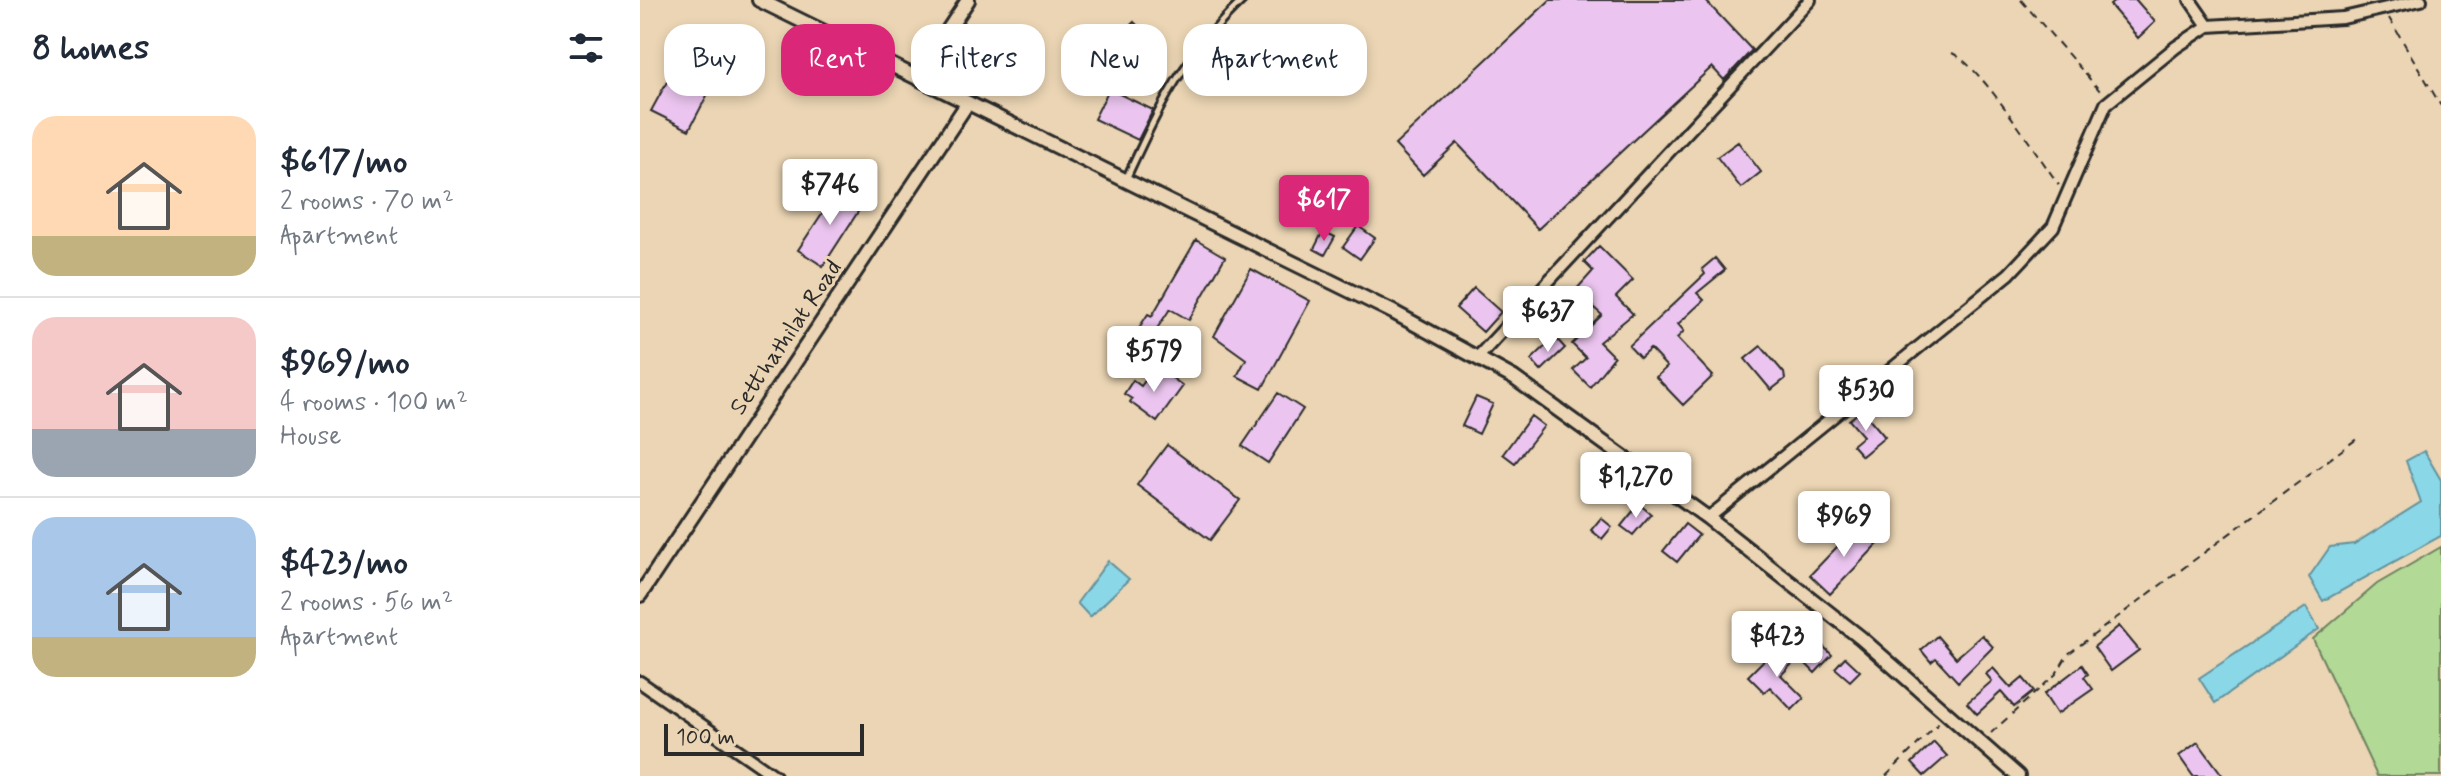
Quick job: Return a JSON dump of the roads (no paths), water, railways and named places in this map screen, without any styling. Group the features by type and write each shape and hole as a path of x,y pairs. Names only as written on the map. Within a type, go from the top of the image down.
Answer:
{"street":[{"path":"759,0 911,74"},
{"path":"952,24 968,0"},
{"path":"1478,357 1810,0"},
{"path":"2190,0 2208,26"},
{"path":"1708,518 2009,274 2053,227 2106,104 2208,26 2343,18 2421,0"},
{"path":"952,96 1478,357 1514,378 1708,518 1861,638 2018,776"},
{"name":"Setthathilat Road","path":"640,595 967,104"},
{"path":"640,682 775,776"}],"lane":[{"path":"1125,180 1171,83 1208,33 1243,0"}],"water":[{"path":"2424,451 2441,480 2441,536 2323,601 2309,577 2330,547 2354,544 2421,502 2406,461"},
{"path":"1108,561 1129,579 1090,617 1077,603"},
{"path":"2306,607 2319,629 2215,703 2199,678"}]}
